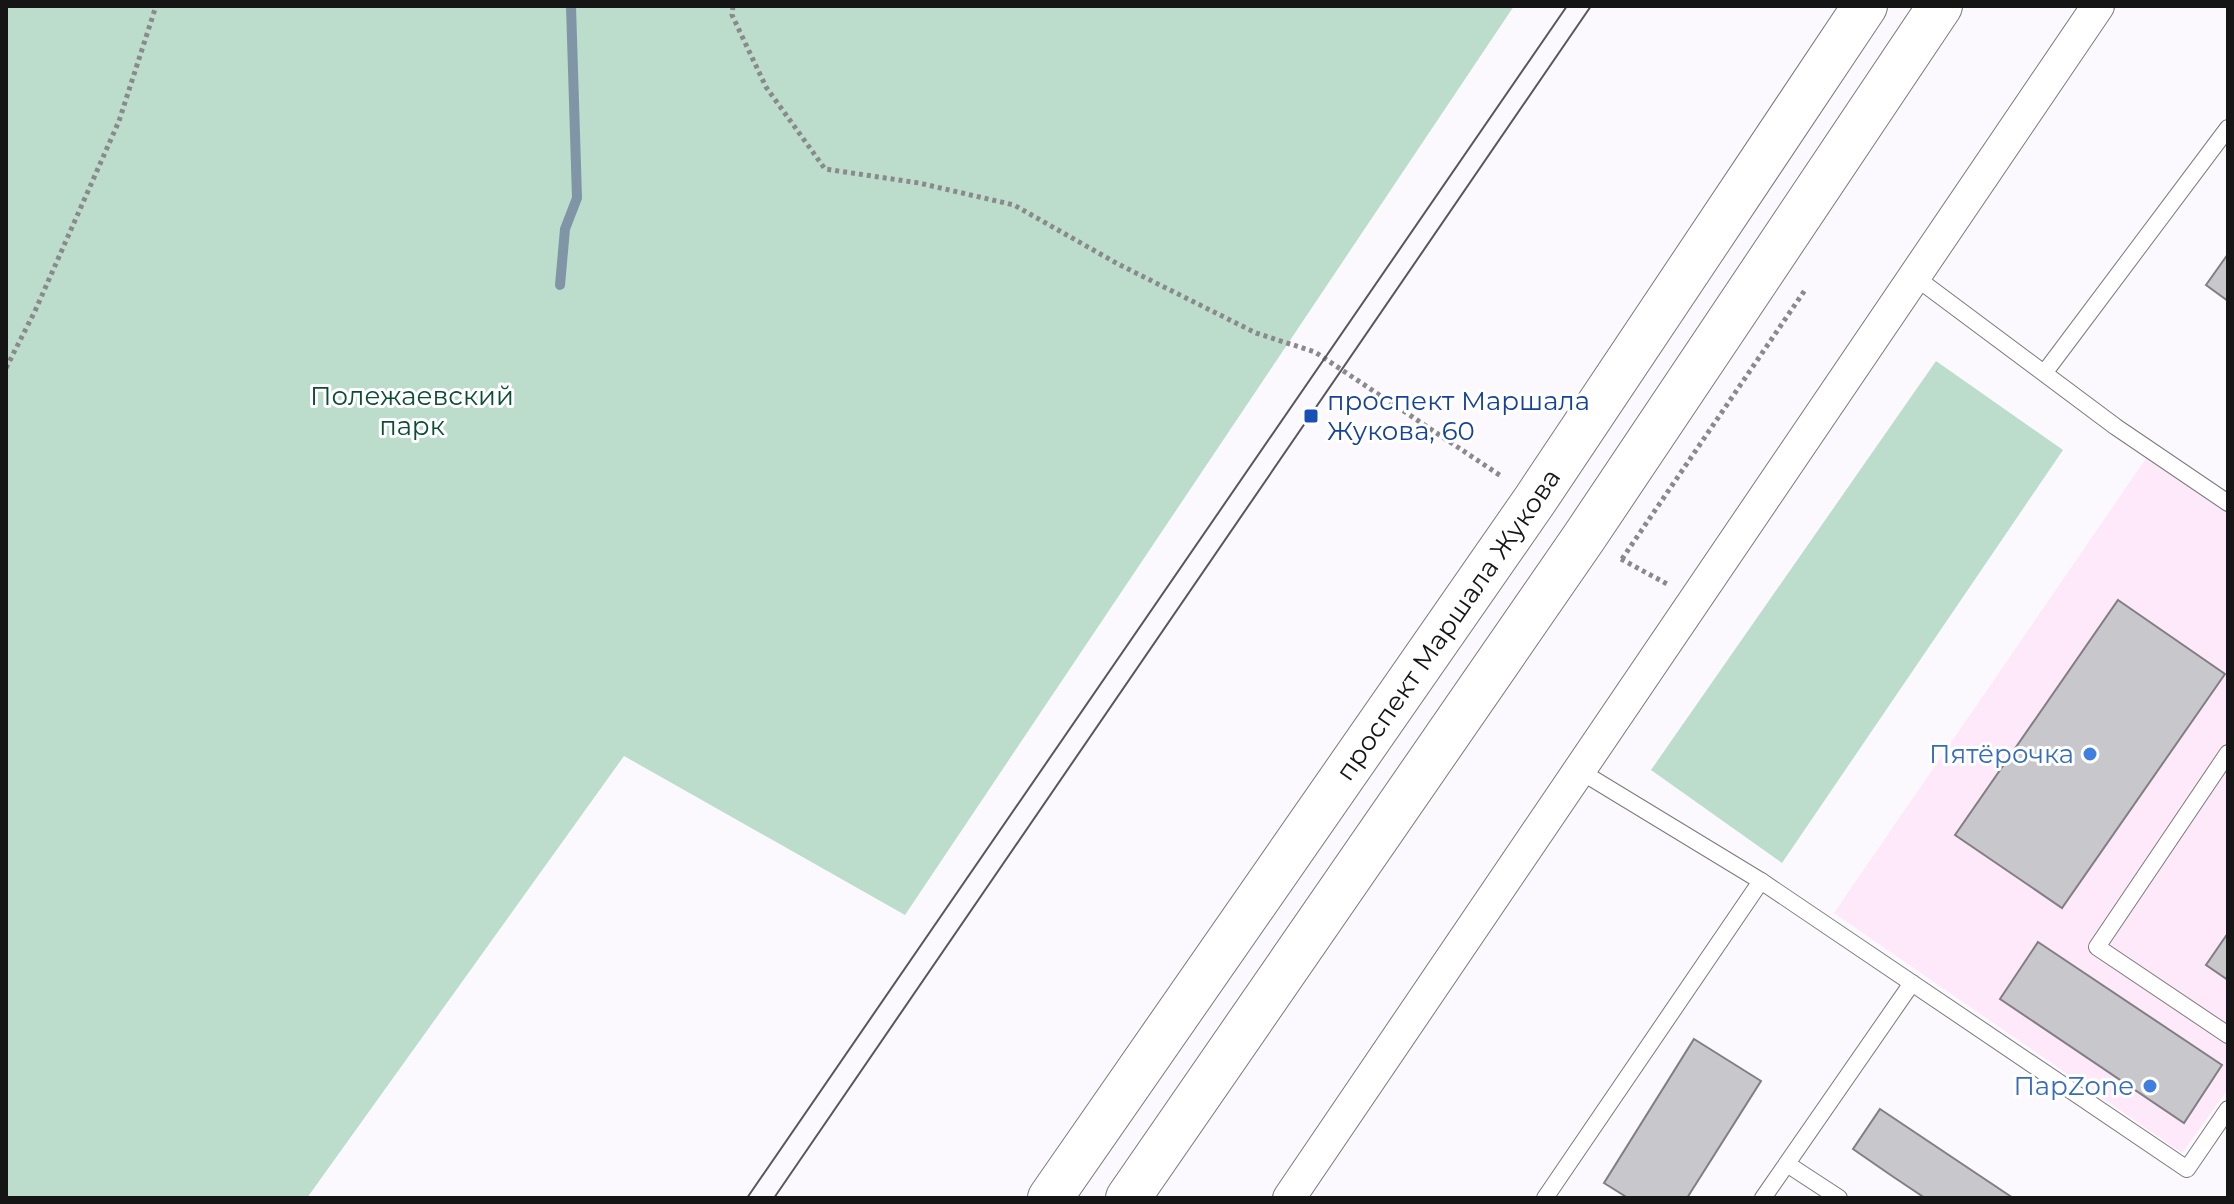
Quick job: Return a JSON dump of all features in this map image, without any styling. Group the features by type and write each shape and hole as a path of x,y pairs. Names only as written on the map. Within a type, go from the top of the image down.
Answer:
{"main road":[{"name":"проспект Маршала Жукова","path":"1050,1198 1535,500 1865,6"},
{"path":"1128,1198 1585,536 1940,6"}],"street":[{"path":"1289,1198 2098,6"}],"lane":[{"path":"2045,372 2228,128"},
{"path":"1915,277 2116,427 2228,503"},
{"path":"2228,753 2097,947 2228,1035"},
{"path":"1580,771 1761,881 2187,1169 2228,1109"},
{"path":"1545,1198 1761,881"},
{"path":"1763,1198 1912,983"},
{"path":"1787,1164 1839,1198"}],"path":[{"path":"6,368 35,311 119,121 156,6"},
{"path":"733,6 732,15 766,87 825,169 919,183 1014,205 1118,264 1256,333 1315,352 1501,476"},
{"path":"1622,559 1805,290"},
{"path":"1609,553 1676,589"}],"shaded area":[{"path":"2147,457 2228,509 2228,1089 2182,1153 1834,913"}],"green space":[{"name":"Полежаевский парк","path":"6,6 1514,6 905,915 624,756 307,1198 6,1198"},
{"path":"1936,361 2063,450 1782,863 1651,770"}],"building":[{"path":"2228,254 2228,301 2206,285"},
{"name":"Пятёрочка","path":"2118,600 2225,674 2062,908 1955,835"},
{"path":"2228,933 2228,980 2206,965"},
{"path":"2038,942 2222,1065 2184,1123 2000,999"},
{"path":"1694,1039 1761,1081 1687,1198 1628,1198 1604,1183"},
{"path":"1880,1109 2013,1198 1925,1198 1892,1176 1853,1149"}],"waterway":[{"path":"560,285 565,229 577,198 571,6"}],"tram line":[{"path":"747,1198 1567,6"},
{"path":"774,1198 1591,6"}],"place":[{"name":"проспект Маршала Жукова, 60","path":"1311,416"},
{"name":"Пятёрочка","path":"2090,754"},
{"name":"ПарZone","path":"2150,1086"}]}
